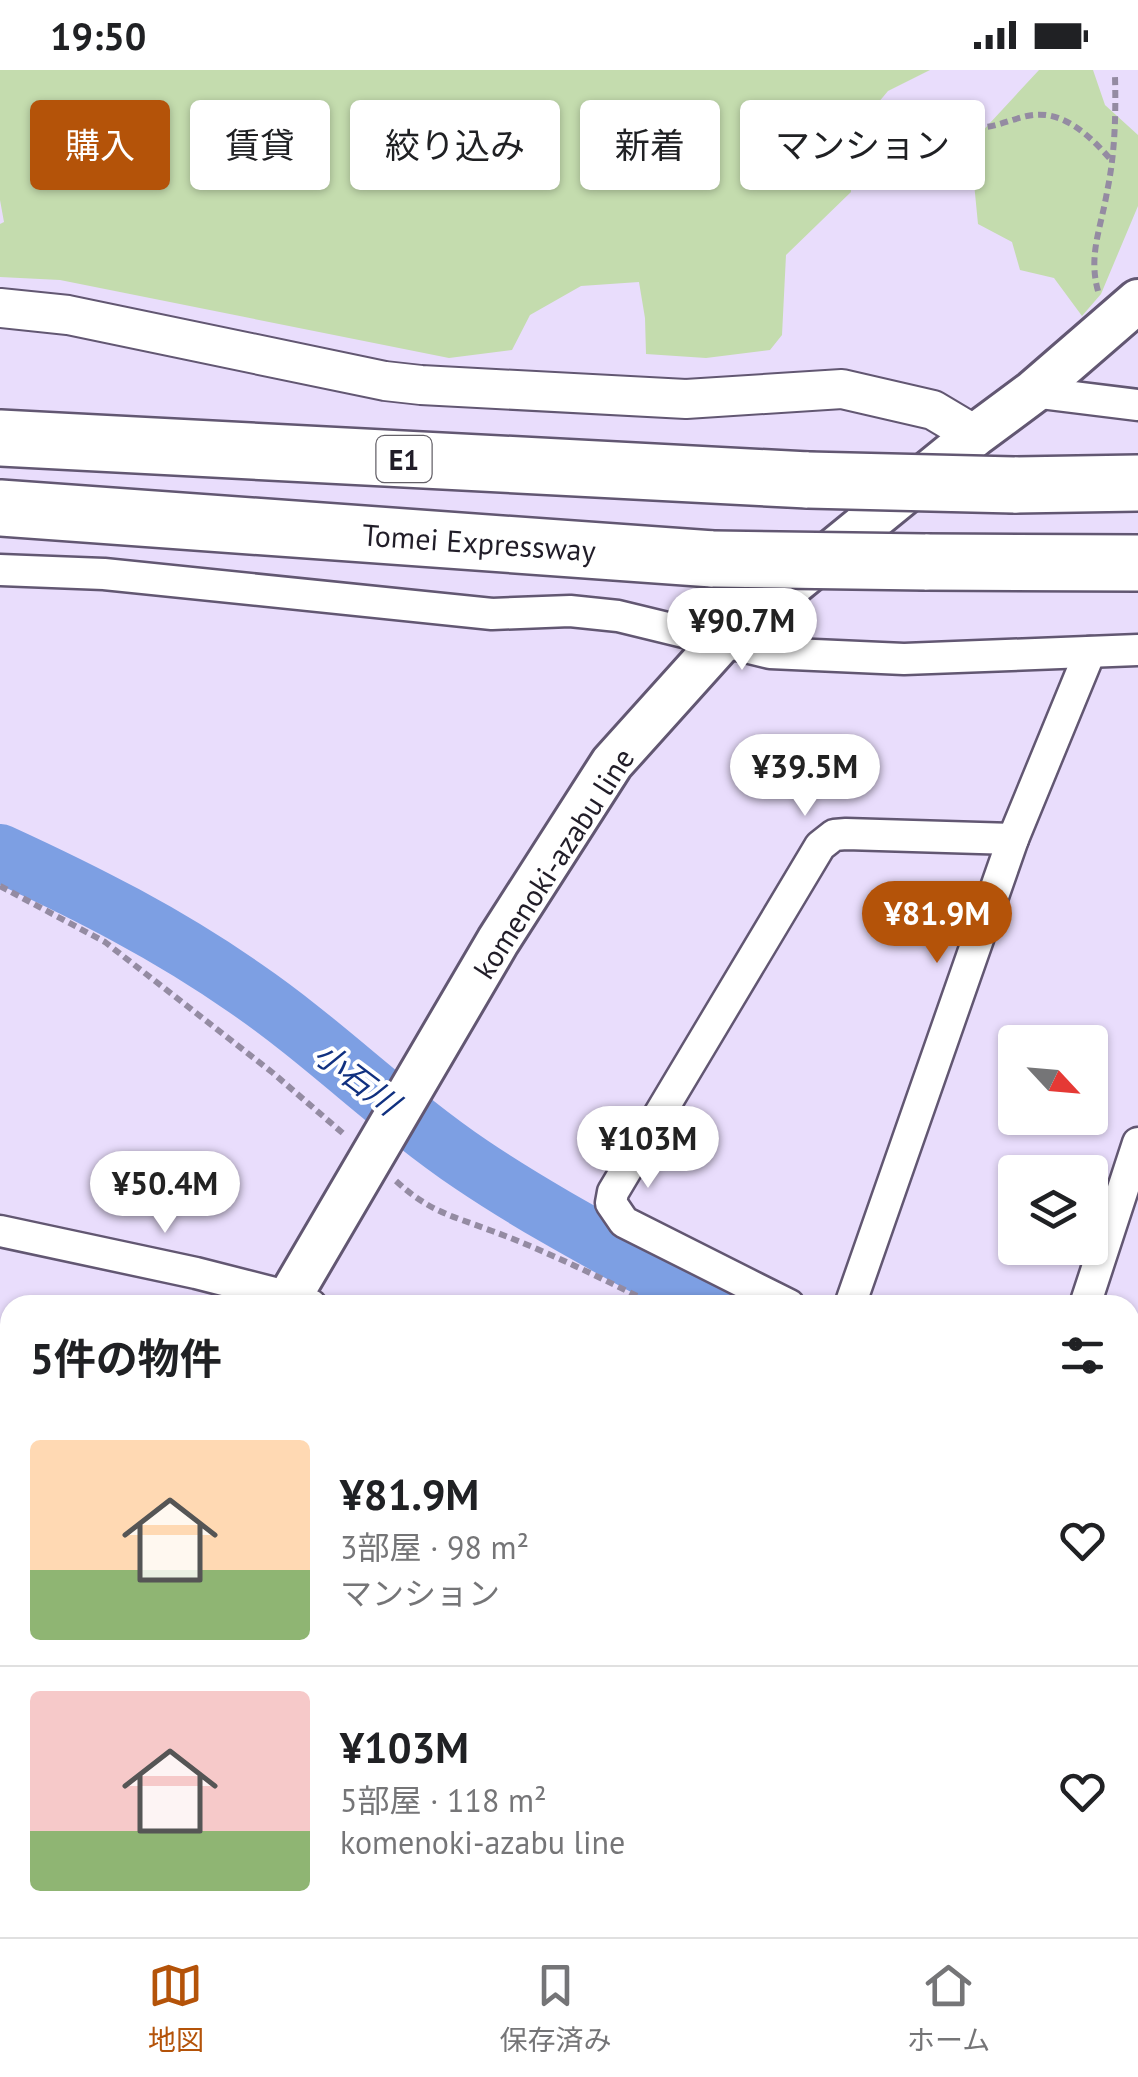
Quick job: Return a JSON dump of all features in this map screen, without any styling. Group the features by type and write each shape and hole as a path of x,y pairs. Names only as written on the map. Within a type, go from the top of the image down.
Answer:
{"highway":[{"name":"E1","path":"0,438 808,480 1014,486 1138,483"},
{"name":"Tomei Expressway","path":"0,508 714,559 1138,564"}],"main road":[{"name":"komenoki-azabu line","path":"299,1295 498,941 612,763 720,643 1033,392 1125,313"}],"street":[{"path":"0,308 68,315 421,386 686,399 842,389 933,410 975,435"},
{"path":"1033,392 1138,405"},
{"path":"0,570 104,574 492,614 570,611 618,616 770,653 904,659 1138,650"},
{"path":"853,1295 1013,839 1090,652"},
{"path":"770,1295 624,1222 611,1203 613,1192 820,846 834,835 846,834 1013,839"},
{"path":"1088,1295 1138,1143"},
{"path":"0,1232 266,1295"}],"path":[{"path":"1116,76 1112,162 1092,260 1104,312 1125,313"},
{"path":"985,127 1029,115 1050,115 1092,138 1112,162"},
{"path":"0,886 105,942 166,987 273,1073 420,1202 633,1295"}],"green space":[{"path":"0,70 930,70 888,91 880,100 740,100 740,190 851,190 786,255 782,335 770,350 706,358 646,354 639,282 581,286 530,315 512,350 449,358 60,280 0,277 0,224 4,222 0,200"},
{"path":"1039,70 1093,70 1105,105 1138,135 1138,206 1101,294 1082,316 1054,278 1020,270 1012,242 978,224 975,190 985,190 985,128"}],"waterway":[{"name":"小石川","path":"0,853 126,915 216,968 303,1031 472,1165 696,1295"}]}
